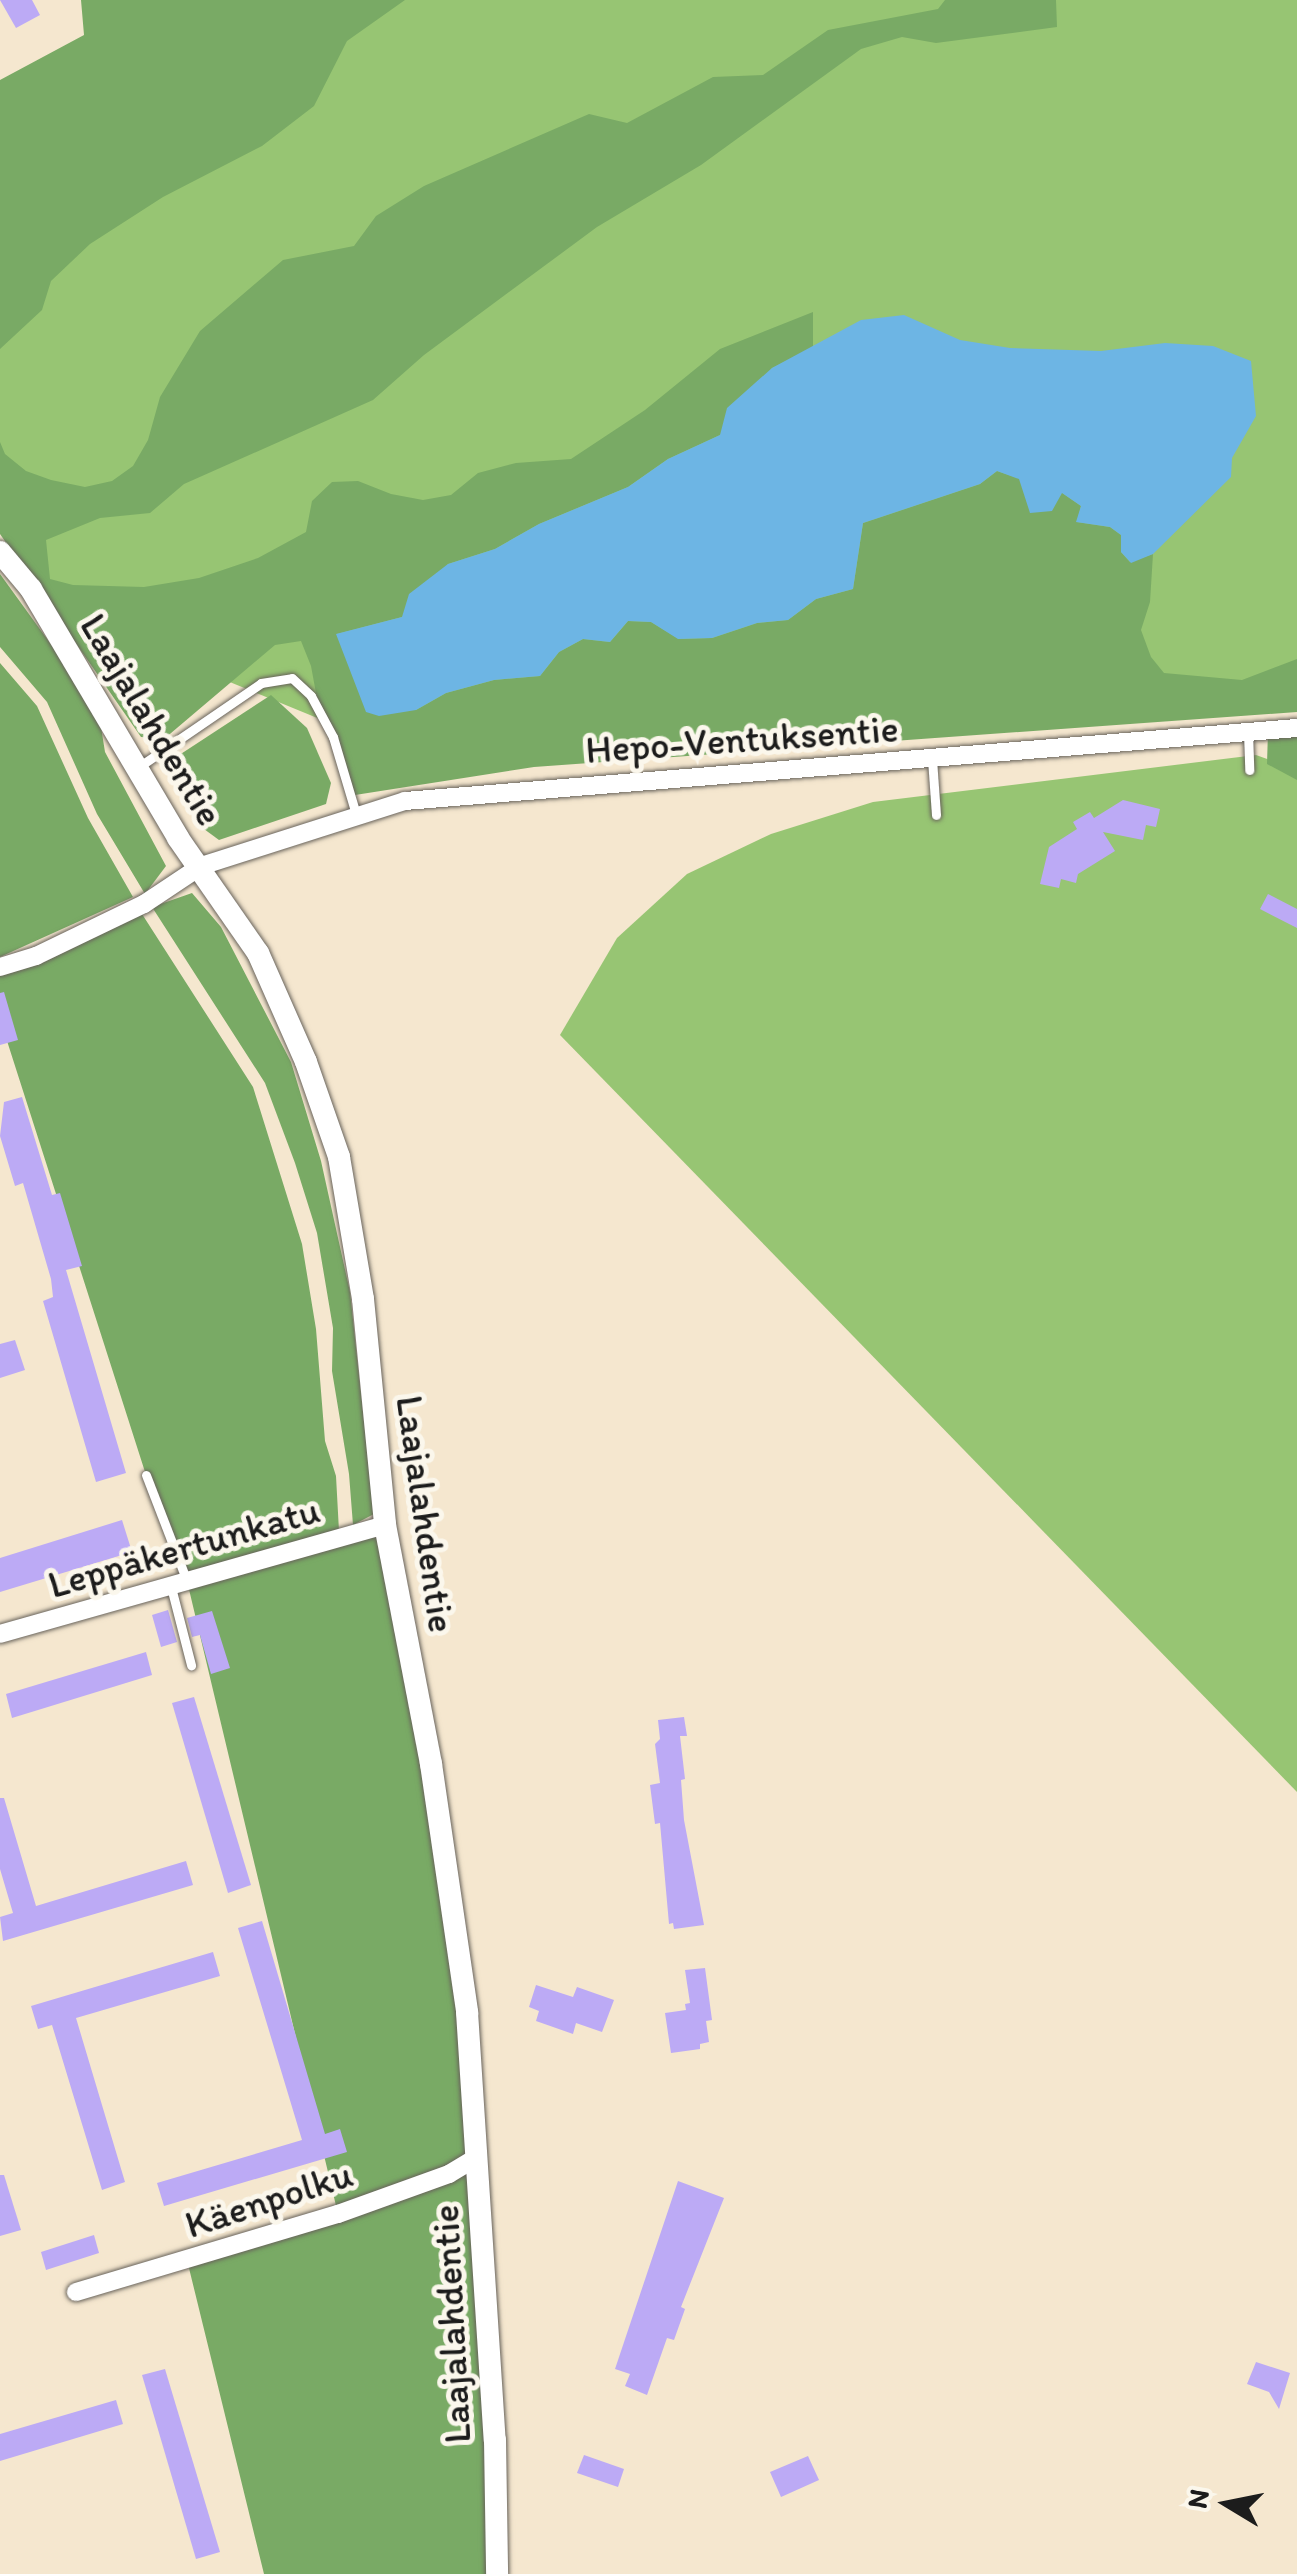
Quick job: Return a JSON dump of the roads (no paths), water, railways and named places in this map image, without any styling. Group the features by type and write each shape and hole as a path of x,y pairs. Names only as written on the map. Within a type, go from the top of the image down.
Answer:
{"street":[{"name":"Laajalahdentie","path":"0,552 31,589 178,838 258,953 306,1062 339,1158 363,1299 385,1525 431,1764 459,1954 495,2440 497,2574"},
{"name":"Hepo-Ventuksentie","path":"0,967 36,956 144,904 201,866 356,814 471,793 1297,728"},
{"name":"Leppäkertunkatu","path":"0,1634 385,1525"},
{"name":"Käenpolku","path":"76,2292 338,2214 450,2174 477,2157"}],"lane":[{"path":"138,768 261,682 292,678 311,696 333,738 356,814"},
{"path":"1248,732 1249,770"},
{"path":"932,758 936,814"},
{"path":"146,1475 179,1584 191,1665"}],"water":[{"path":"904,315 960,340 1010,348 1101,351 1165,343 1213,346 1251,361 1256,416 1232,458 1231,477 1153,554 1131,563 1121,552 1121,535 1110,527 1076,522 1081,506 1062,493 1052,511 1030,513 1019,479 997,471 980,484 863,523 853,589 816,599 788,620 757,623 712,638 678,639 651,622 628,621 610,642 583,639 559,652 540,676 494,680 446,693 416,710 379,716 366,712 336,634 402,617 409,594 448,564 495,549 539,524 628,487 668,459 720,435 727,408 772,368 861,320"}]}
